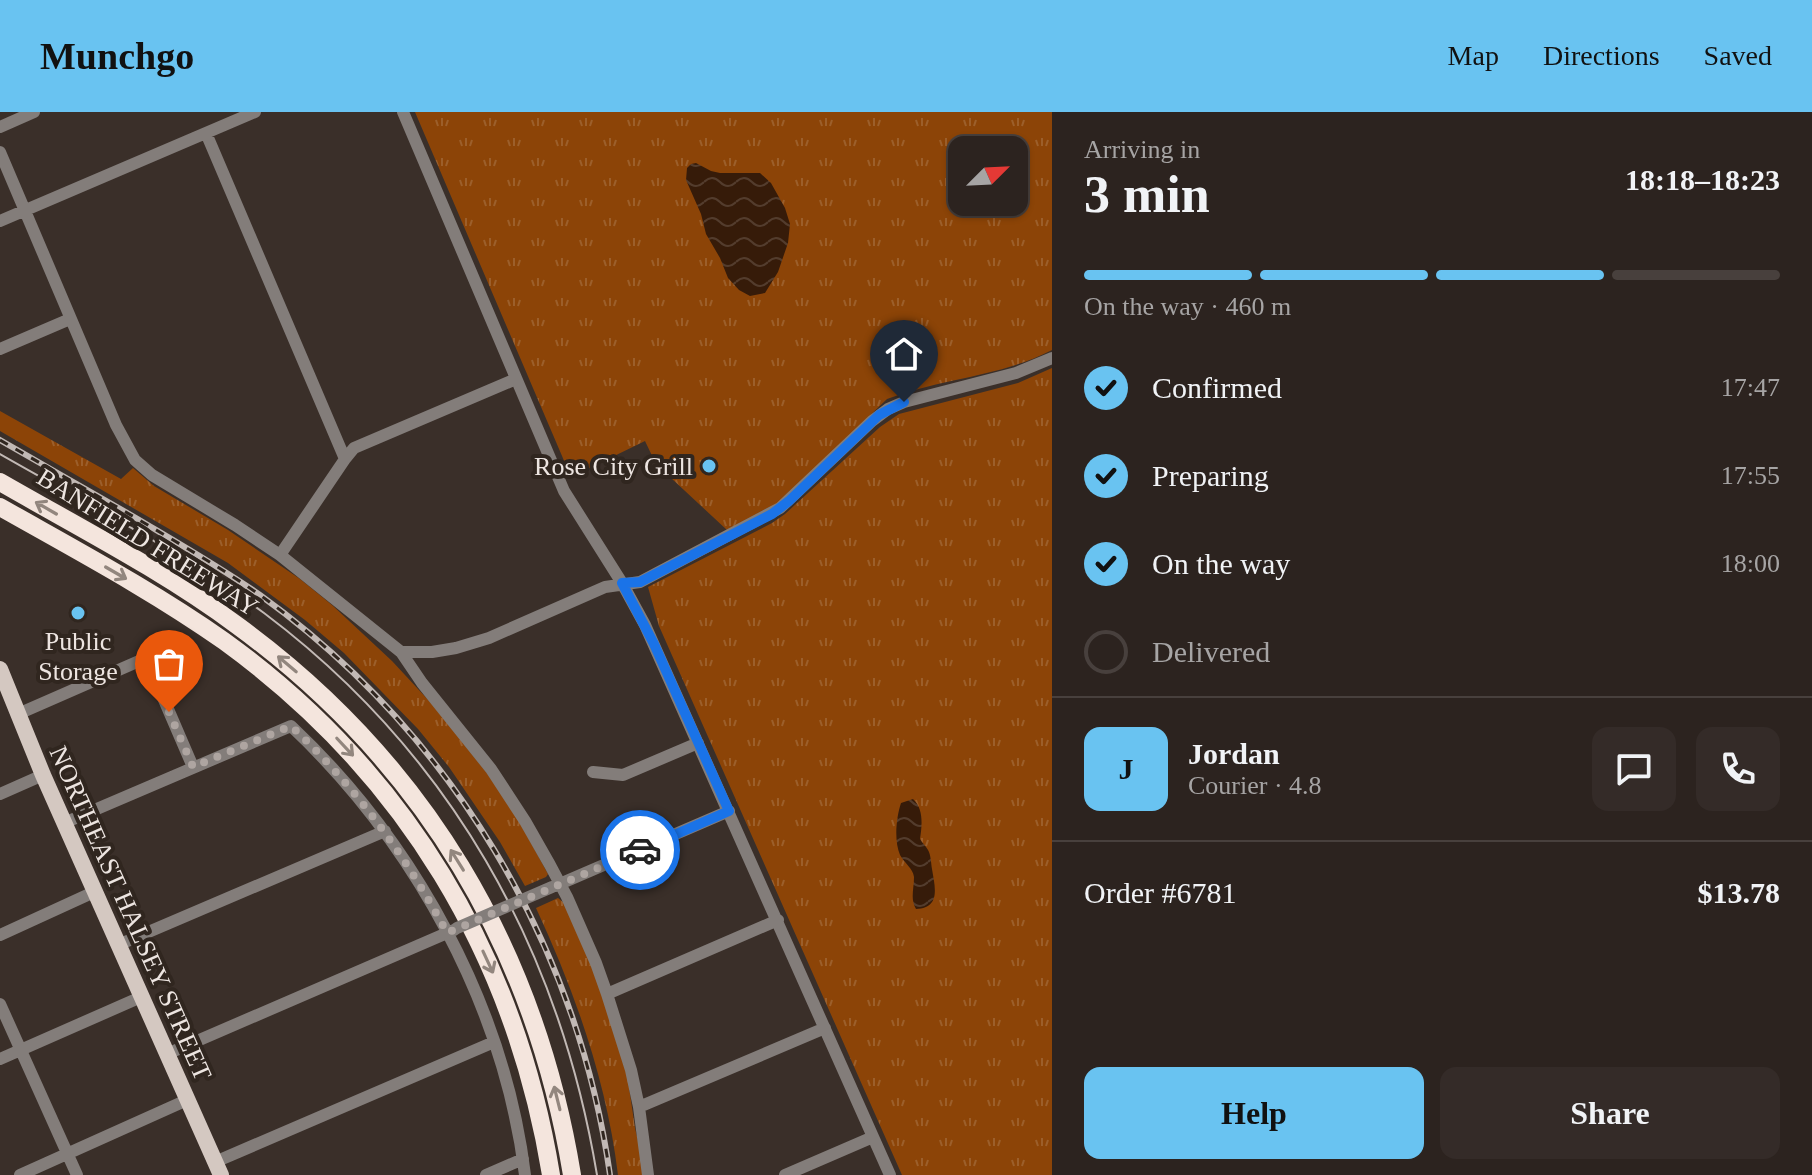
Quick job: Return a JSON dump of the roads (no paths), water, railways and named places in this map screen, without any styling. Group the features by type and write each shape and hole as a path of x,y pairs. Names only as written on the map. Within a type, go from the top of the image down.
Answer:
{"highway":[{"name":"BANFIELD FREEWAY","path":"0,482 155,571 237,625 322,695 398,776 462,868 512,965 550,1069 572,1175"},
{"name":"BANFIELD FREEWAY","path":"0,507 164,601 224,642 308,710 382,789 444,878 493,971 529,1075 551,1175"}],"main road":[{"name":"NORTHEAST HALSEY STREET","path":"0,669 94,892 218,1168"}],"street":[{"path":"0,127 34,112"},
{"path":"0,221 255,112"},
{"path":"403,112 564,491 645,625 890,1175"},
{"path":"206,133 345,459"},
{"path":"0,152 116,425 135,460 152,475 280,555 401,652 491,769 525,821 556,885 579,922 607,994 631,1070 648,1175"},
{"path":"0,349 70,319"},
{"path":"401,652 456,648 489,638 605,587 640,582 772,514 879,415 895,405 1016,373 1052,358"},
{"path":"280,555 354,448 516,379"},
{"path":"18,714 146,658 193,767"},
{"path":"64,823 291,726 344,781 385,831 452,930 494,1042 512,1103 525,1175"},
{"path":"593,772 623,775 698,743"},
{"path":"0,794 43,775"},
{"path":"167,1054 729,811"},
{"path":"118,945 385,831"},
{"path":"0,935 94,892"},
{"path":"607,994 778,920"},
{"path":"0,1059 141,997"},
{"path":"0,1004 77,1175"},
{"path":"639,1107 825,1028"},
{"path":"218,1168 494,1042"},
{"path":"20,1175 187,1100"},
{"path":"785,1175 873,1137"},
{"path":"486,1175 523,1159"}],"water":[{"path":"696,163 720,173 760,173 771,183 785,208 790,224 788,243 778,272 765,293 750,296 728,278 706,234 686,180 687,168"},
{"path":"913,799 921,813 920,839 930,854 935,889 933,901 924,908 916,909 914,877 900,855 896,836 901,803"}],"tram line":[{"path":"0,454 135,530 233,591 330,668 389,728 441,792 486,861 524,934 555,1011 579,1091 597,1175"}],"railway":[{"path":"0,440 183,546 260,595 328,650 390,711 446,778 494,849 535,926 568,1006 593,1089 610,1175"}],"place":[{"name":"Rose City Grill","path":"709,466"},
{"name":"Public Storage","path":"78,613"}]}
